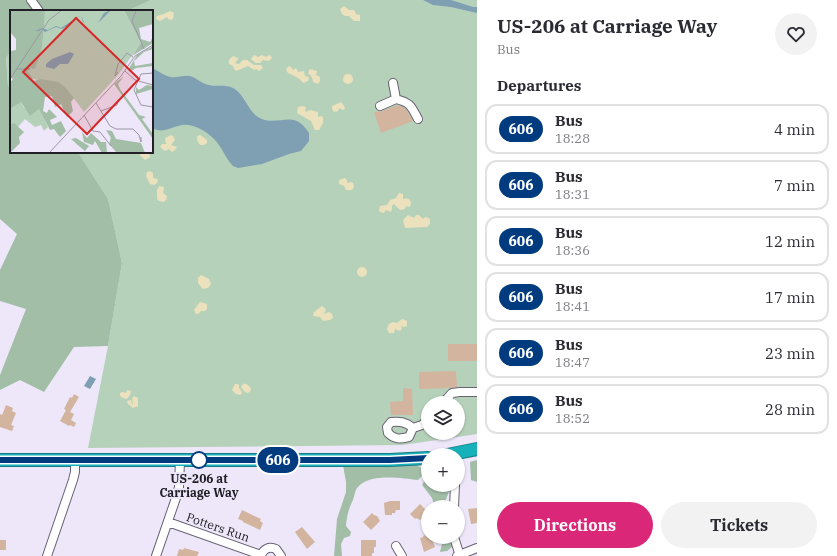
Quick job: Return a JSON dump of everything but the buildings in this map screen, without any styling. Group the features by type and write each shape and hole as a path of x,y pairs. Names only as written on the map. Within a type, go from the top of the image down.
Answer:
{"highway":[{"path":"465,452 477,449"},
{"path":"0,460 390,460 421,458"}],"street":[{"path":"32,0 38,10"},
{"path":"393,83 396,99"},
{"path":"380,106 396,99 406,102 411,105 418,119"},
{"path":"449,396 452,393 477,392"},
{"path":"413,428 421,425"},
{"path":"47,556 73,480 75,460"},
{"path":"156,556 179,487 180,460"},
{"name":"Potters Run","path":"168,522 261,556 264,550 270,548 276,549 281,556"},
{"path":"456,544 459,556 477,548"},
{"path":"396,546 402,556"}],"green space":[{"path":"0,0 151,0 129,10 10,10 10,52 6,58 8,86 10,87 10,153 79,153 108,199 122,263 108,346 74,347 44,392 20,380 0,390 0,375 26,309 0,301 0,270 17,234 0,219"},
{"path":"151,0 477,0 477,434 465,436 465,396 421,396 421,440 437,440 403,445 88,448 108,346 122,263 108,199 79,153 153,153 153,10 129,10"},
{"path":"10,52 10,87 8,86 6,58"},
{"path":"477,460 477,482 471,480 470,462"},
{"path":"343,465 417,465 421,468 421,477 418,480 378,478 363,483 358,487 347,519 346,526 351,532 350,536 344,538 341,544 342,556 334,556 337,519 346,492"},
{"path":"427,492 449,492 446,500 433,500"},
{"path":"442,544 452,544 452,547 447,551 440,552"}],"sand":[{"path":"344,6 349,10 354,10 356,14 360,15 360,21 354,21 349,16 342,14 340,9"},
{"path":"170,11 174,13 173,19 169,20 167,17 160,21 156,19 157,16"},
{"path":"254,55 258,57 262,55 266,57 270,55 272,58 269,61 263,60 260,63 256,63 251,59"},
{"path":"233,56 238,58 235,62 237,64 243,60 247,60 254,65 261,65 263,68 259,71 248,66 236,71 233,66 229,64 229,60"},
{"path":"289,66 293,70 296,68 298,72 304,71 305,76 309,77 308,81 303,83 298,78 287,72 286,69"},
{"path":"310,69 317,71 316,75 320,77 318,84 313,82 312,77 308,73"},
{"path":"346,74 350,74 353,79 350,84 346,84 343,81 343,77"},
{"path":"341,102 345,109 343,110 339,108 338,111 334,112 332,106"},
{"path":"298,107 306,107 306,112 310,110 318,112 318,117 323,117 323,123 319,130 315,130 311,121 297,113"},
{"path":"171,135 175,140 171,145 177,147 172,152 169,149 165,151 160,147 162,144 166,144 165,138"},
{"path":"200,135 207,140 207,143 204,145 200,145 197,140 197,136"},
{"path":"139,153 149,153 150,157 145,160"},
{"path":"150,171 153,173 153,178 158,179 157,183 154,185 150,184 146,176 147,172"},
{"path":"345,178 347,183 353,183 354,187 352,190 346,190 344,186 339,184 339,180"},
{"path":"159,186 164,187 163,193 167,196 164,202 157,199 157,190"},
{"path":"399,193 403,194 403,199 406,198 410,200 410,207 406,206 405,209 400,210 394,204 391,212 386,210 384,213 380,212 380,206 387,205 390,200 396,198"},
{"path":"408,215 414,218 416,215 419,215 423,219 425,217 428,218 430,219 430,224 427,227 405,228 403,220"},
{"path":"360,267 364,267 366,268 366,276 360,277 357,274 357,270"},
{"path":"201,275 209,279 211,284 208,288 203,289 198,283 198,278"},
{"path":"200,302 207,304 207,309 196,314 194,310"},
{"path":"322,306 326,309 324,314 329,312 332,314 333,318 323,321 320,317 313,316 314,312"},
{"path":"402,319 407,321 407,326 401,326 402,329 400,331 395,329 394,333 389,333 387,329 389,324 393,322 397,323"},
{"path":"235,384 239,385 242,392 241,395 236,394 232,390"},
{"path":"243,384 247,384 250,387 250,392 247,393 244,391 241,387"},
{"path":"127,390 131,391 127,399 120,396 120,393 126,393"},
{"path":"134,396 138,398 138,406 133,408 127,401 131,400 133,404 132,399"}],"water":[{"path":"423,0 451,0 477,7 477,13 451,7 433,5"},
{"path":"153,69 168,76 190,76 212,86 227,86 233,88 241,95 257,117 269,121 292,120 298,122 309,133 309,141 301,151 262,164 238,168 233,166 216,141 199,128 190,125 182,125 167,130 153,128"},
{"path":"90,376 96,379 90,389 84,386"}],"bus line":[{"name":"606","path":"0,460 390,460 421,458"}],"place":[{"name":"US-206 at Carriage Way","path":"199,460"}]}
